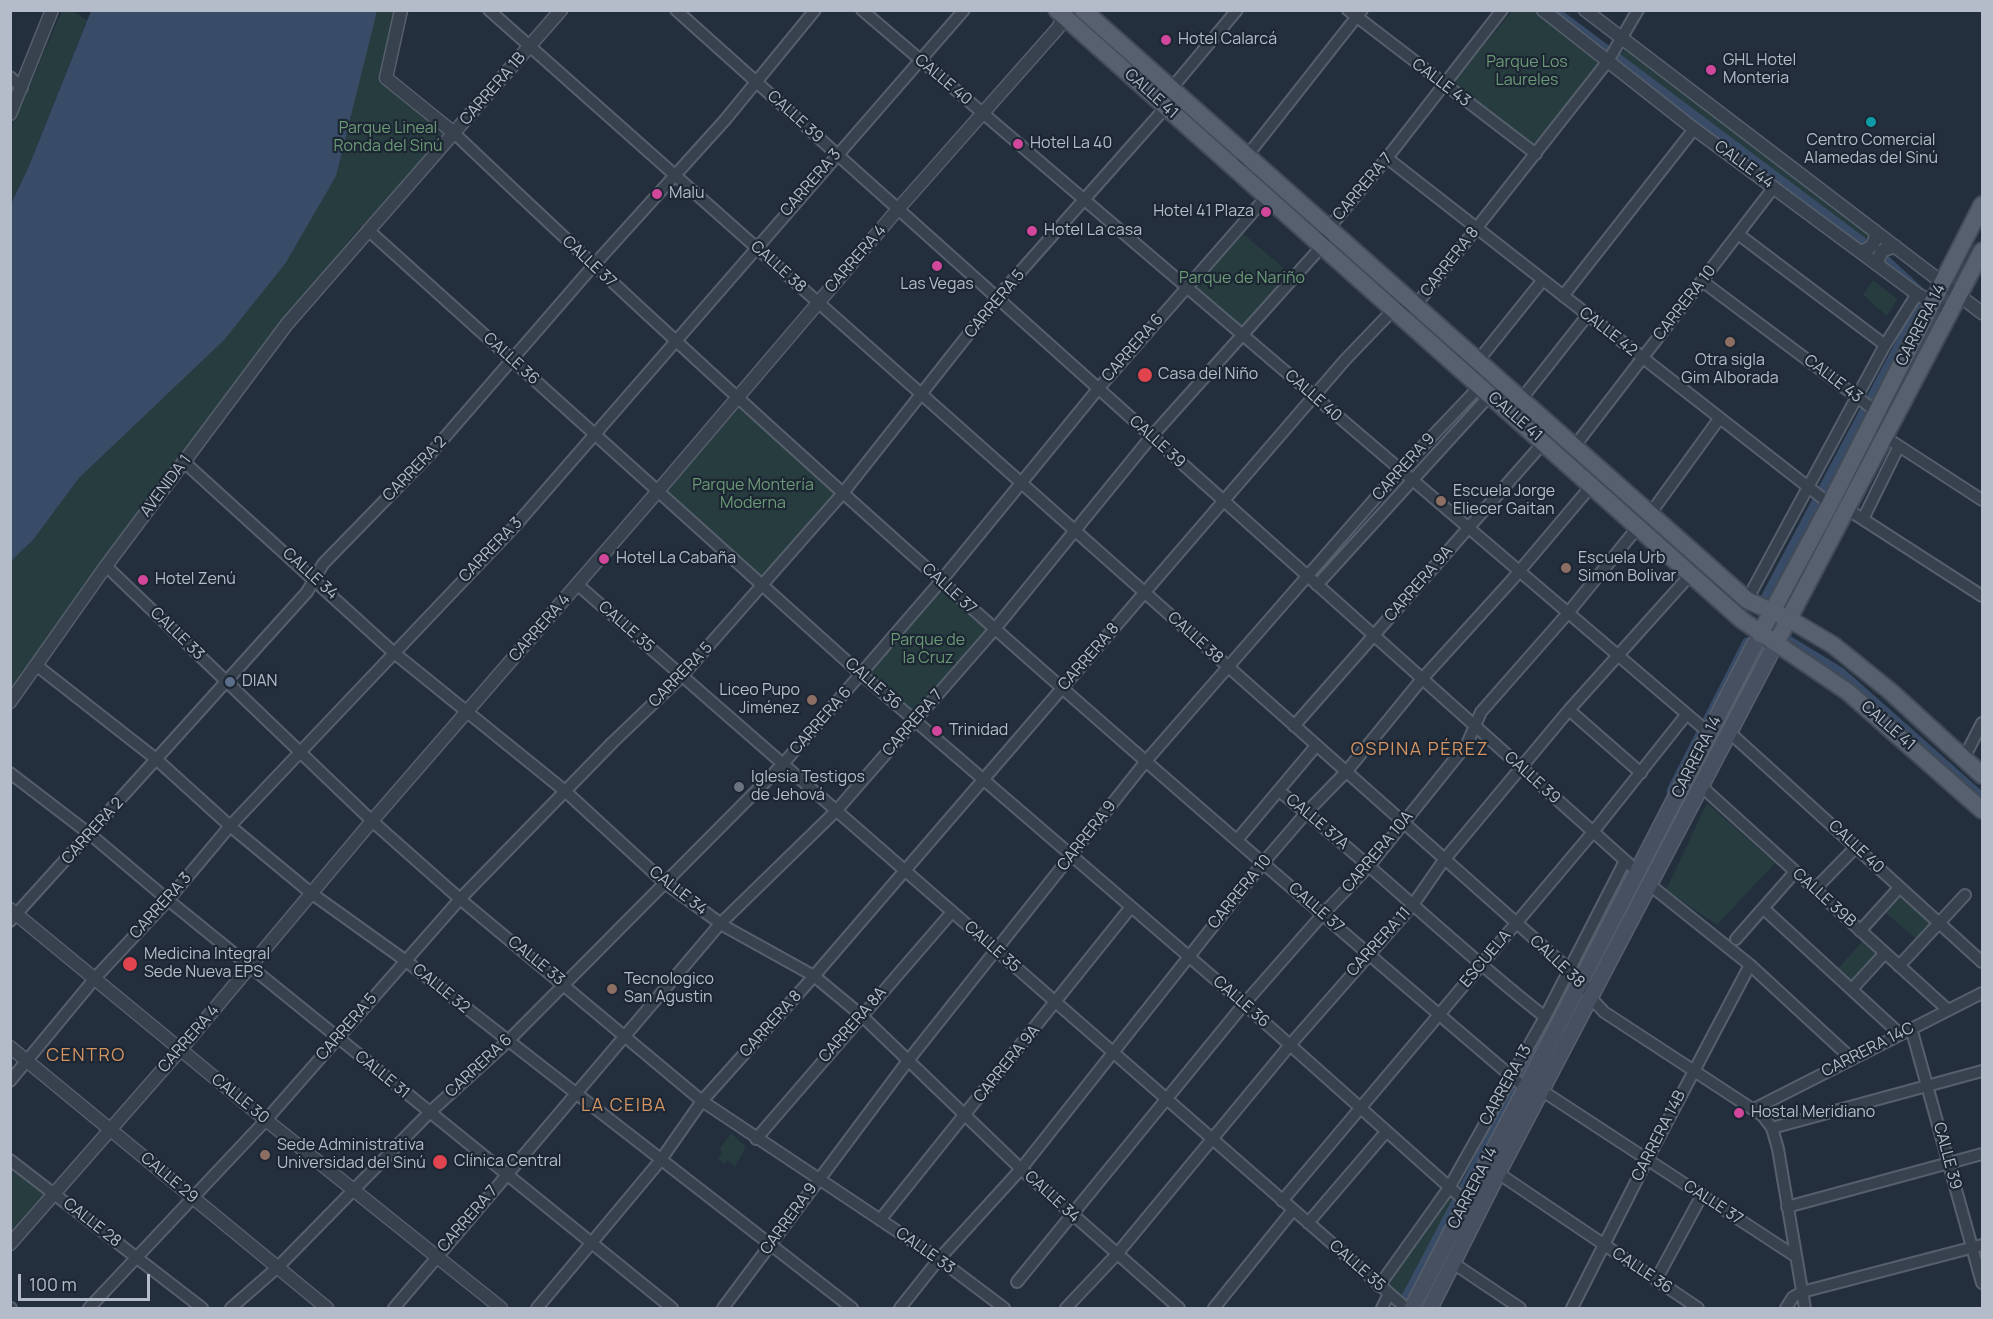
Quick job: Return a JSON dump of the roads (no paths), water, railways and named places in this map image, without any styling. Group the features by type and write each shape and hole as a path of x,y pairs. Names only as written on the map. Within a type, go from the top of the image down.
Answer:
{"main road":[{"name":"CALLE 41","path":"1070,13 1171,89 1241,163 1267,196 1592,485 1644,520 1747,600 1771,613 1789,619 1833,645 1983,775"},
{"name":"CALLE 41","path":"1070,13 1166,107 1329,228 1574,447 1644,520 1691,574 1760,634 1848,692 1983,810"},
{"name":"CARRERA 14","path":"1407,1308 1463,1200 1517,1081 1631,866 1771,613 1819,496 1874,411 1924,298 1943,282 1983,205"},
{"name":"CARRERA 14","path":"1430,1308 1541,1090 1847,509 1892,442 1951,312 1983,251"}],"street":[{"path":"10,114 52,10"},
{"name":"CALLE 37","path":"400,10 386,78 454,133 676,343 994,630 1517,1081"},
{"name":"CALLE 38","path":"489,10 1575,975 1604,1012 1754,1109 1772,1128"},
{"name":"CARRERA 1B","path":"329,276 561,10"},
{"name":"CALLE 39","path":"676,10 1631,866"},
{"name":"CARRERA 2","path":"13,915 91,834 225,680 307,592 323,564 432,452 514,360 593,266 676,177 815,10"},
{"name":"CALLE 40","path":"862,10 1707,732"},
{"name":"CARRERA 3","path":"10,1081 96,977 168,900 230,826 515,526 676,343 836,154 922,62 964,10"},
{"name":"CARRERA 5","path":"89,1308 266,1120 460,899 682,676 763,586 843,493 997,298 1086,201 1166,107 1171,89 1237,10"},
{"name":"CARRERA 7","path":"394,1308 720,924 836,811 994,630 1151,437 1322,246 1329,228 1387,158 1502,10"},
{"name":"CALLE 44","path":"1543,10 1609,59 1694,129 1876,264 1924,298 1951,312"},
{"name":"CALLE 44","path":"1585,10 1621,40 1983,313"},
{"name":"CARRERA 8","path":"537,1308 660,1161 702,1101 814,976 1314,396 1393,310 1416,305 1609,59 1638,10"},
{"name":"CARRERA 4","path":"10,1244 180,1050 372,821 578,585 898,209 1070,13"},
{"path":"1241,163 1356,13"},
{"name":"CALLE 43","path":"1356,13 1444,85 1536,154"},
{"path":"10,77 22,88"},
{"path":"1563,296 1694,129"},
{"name":"CALLE 42","path":"1387,158 1819,496"},
{"name":"CARRERA 10","path":"1574,447 1774,187"},
{"name":"CARRERA 6","path":"231,1308 278,1267 429,1113 507,1042 783,764 941,581 1098,389 1267,196"},
{"name":"CALLE 36","path":"368,230 862,675 916,720 982,781 1244,1004 1463,1200"},
{"path":"1860,251 1868,249 1874,243 1875,231"},
{"path":"1738,234 1885,345"},
{"path":"1876,264 1882,251 1895,246"},
{"name":"AVENIDA 1","path":"10,702 106,566 287,324 329,276"},
{"path":"1477,362 1542,281"},
{"name":"CALLE 43","path":"1702,281 1874,411"},
{"path":"1747,600 1819,496 1859,399 1885,345 1924,298"},
{"path":"1520,401 1587,316"},
{"name":"CARRERA 9","path":"723,1308 908,1062 1146,761 1400,470 1485,391"},
{"name":"CARRERA 9","path":"1317,585 1412,480 1485,391"},
{"name":"CARRERA 10A","path":"1017,1282 1244,1004 1323,914 1369,866 1467,744 1481,712 1568,613 1644,520 1719,419"},
{"name":"CARRERA 9A","path":"1294,726 1544,442"},
{"path":"1892,442 1983,500"},
{"name":"CARRERA 14","path":"1863,519 1892,442"},
{"name":"CALLE 34","path":"184,462 393,652 565,791 665,883 720,924 814,976 861,1015 1021,1169 1179,1308"},
{"name":"CARRERA 10","path":"900,1308 939,1259 1021,1169 1263,863 1306,813 1346,772 1422,679 1519,572 1592,485"},
{"path":"1847,509 1983,596"},
{"name":"CALLE 33","path":"106,566 372,821 460,899 564,983 702,1101 939,1259 1004,1308"},
{"name":"CARRERA 11","path":"1066,1308 1117,1254 1290,1045 1412,906 1444,860 1569,710 1691,574"},
{"name":"CALLE 35","path":"578,585 1379,1286 1407,1308"},
{"name":"CALLE 32","path":"36,665 156,759 230,826 311,893 406,961 507,1042 852,1308"},
{"path":"1569,710 1641,773"},
{"name":"ESCUELA","path":"1282,1201 1641,773 1690,718"},
{"path":"1964,758 1983,723"},
{"name":"CALLE 40","path":"1729,732 1983,962"},
{"path":"1237,840 1316,746"},
{"name":"CALLE 31","path":"10,772 91,834 168,900 429,1113 672,1308"},
{"name":"CALLE 39B","path":"1701,786 1948,1010"},
{"name":"CALLE 37A","path":"1279,791 1369,866 1480,967 1545,1017"},
{"path":"1815,889 1856,847"},
{"path":"1736,939 1796,872"},
{"path":"1650,885 1750,965 1852,1059"},
{"path":"1860,931 1899,888"},
{"path":"1899,966 1965,895"},
{"name":"CARRERA 9A","path":"880,1220 965,1117 1131,907"},
{"path":"1764,909 1900,1034"},
{"name":"CARRERA 8A","path":"756,1139 952,912"},
{"name":"CALLE 30","path":"13,915 96,977 180,1050 501,1308"},
{"path":"1852,990 1885,953"},
{"name":"CARRERA 14B","path":"1572,1308 1693,1070 1750,965"},
{"name":"CARRERA 13","path":"1379,1286 1450,1189 1517,1081 1545,1017 1575,975"},
{"name":"CARRERA 14C","path":"1754,1109 1983,993"},
{"name":"CALLE 39","path":"1911,1028 1949,1164 1977,1247 1983,1283"},
{"name":"CALLE 29","path":"10,1047 327,1308"},
{"path":"1804,1308 1772,1128 1983,1071"},
{"name":"CALLE 37","path":"1541,1090 1796,1256"},
{"path":"1308,1223 1386,1132"},
{"path":"1787,1208 1983,1154"},
{"name":"CALLE 28","path":"10,1160 202,1308"},
{"name":"CALLE 36","path":"1498,1173 1698,1308"},
{"path":"1656,1280 1702,1196"},
{"path":"1214,1308 1293,1210"},
{"path":"1786,1308 1793,1297 1802,1292 1977,1247"},
{"path":"1453,1263 1520,1308"},
{"path":"1382,1308 1392,1297"}],"water":[{"path":"91,11 377,11 336,176 285,264 224,340 79,478 33,540 11,561 11,204 29,166"}],"waterway":[{"path":"1554,10 1862,241"},
{"path":"1766,596 1925,296 1885,259"},
{"path":"1785,638 1841,672 1982,797"},
{"path":"1671,791 1747,642"},
{"path":"1400,1308 1561,1003"}],"place":[{"name":"Hotel Calarcá","path":"1166,40"},
{"name":"GHL Hotel Monteria","path":"1711,70"},
{"name":"Centro Comercial Alamedas del Sinú","path":"1871,122"},
{"name":"Hotel La 40","path":"1018,144"},
{"name":"Malu","path":"657,194"},
{"name":"Hotel 41 Plaza","path":"1266,212"},
{"name":"Hotel La casa","path":"1032,231"},
{"name":"Las Vegas","path":"937,266"},
{"name":"Otra sigla Gim Alborada","path":"1730,342"},
{"name":"Casa del Niño","path":"1145,375"},
{"name":"Escuela Jorge Eliecer Gaitan","path":"1441,501"},
{"name":"Hotel La Cabaña","path":"604,559"},
{"name":"Escuela Urb Simon Bolivar","path":"1566,568"},
{"name":"Hotel Zenú","path":"143,580"},
{"name":"DIAN","path":"230,682"},
{"name":"Liceo Pupo Jiménez","path":"812,700"},
{"name":"Trinidad","path":"937,731"},
{"name":"Iglesia Testigos de Jehová","path":"739,787"},
{"name":"Medicina Integral Sede Nueva EPS","path":"130,964"},
{"name":"Tecnologico San Agustin","path":"612,989"},
{"name":"Hostal Meridiano","path":"1739,1113"},
{"name":"Sede Administrativa Universidad del Sinú","path":"265,1155"},
{"name":"Clínica Central","path":"440,1162"}],"district":[{"name":"OSPINA PÉREZ","path":"1420,750"},
{"name":"CENTRO","path":"86,1056"},
{"name":"LA CEIBA","path":"624,1106"}],"park label":[{"name":"Parque Los Laureles","path":"1527,72"},
{"name":"Parque Lineal Ronda del Sinú","path":"388,138"},
{"name":"Parque de Nariño","path":"1242,279"},
{"name":"Parque Montería Moderna","path":"753,495"},
{"name":"Parque de la Cruz","path":"928,650"}]}
